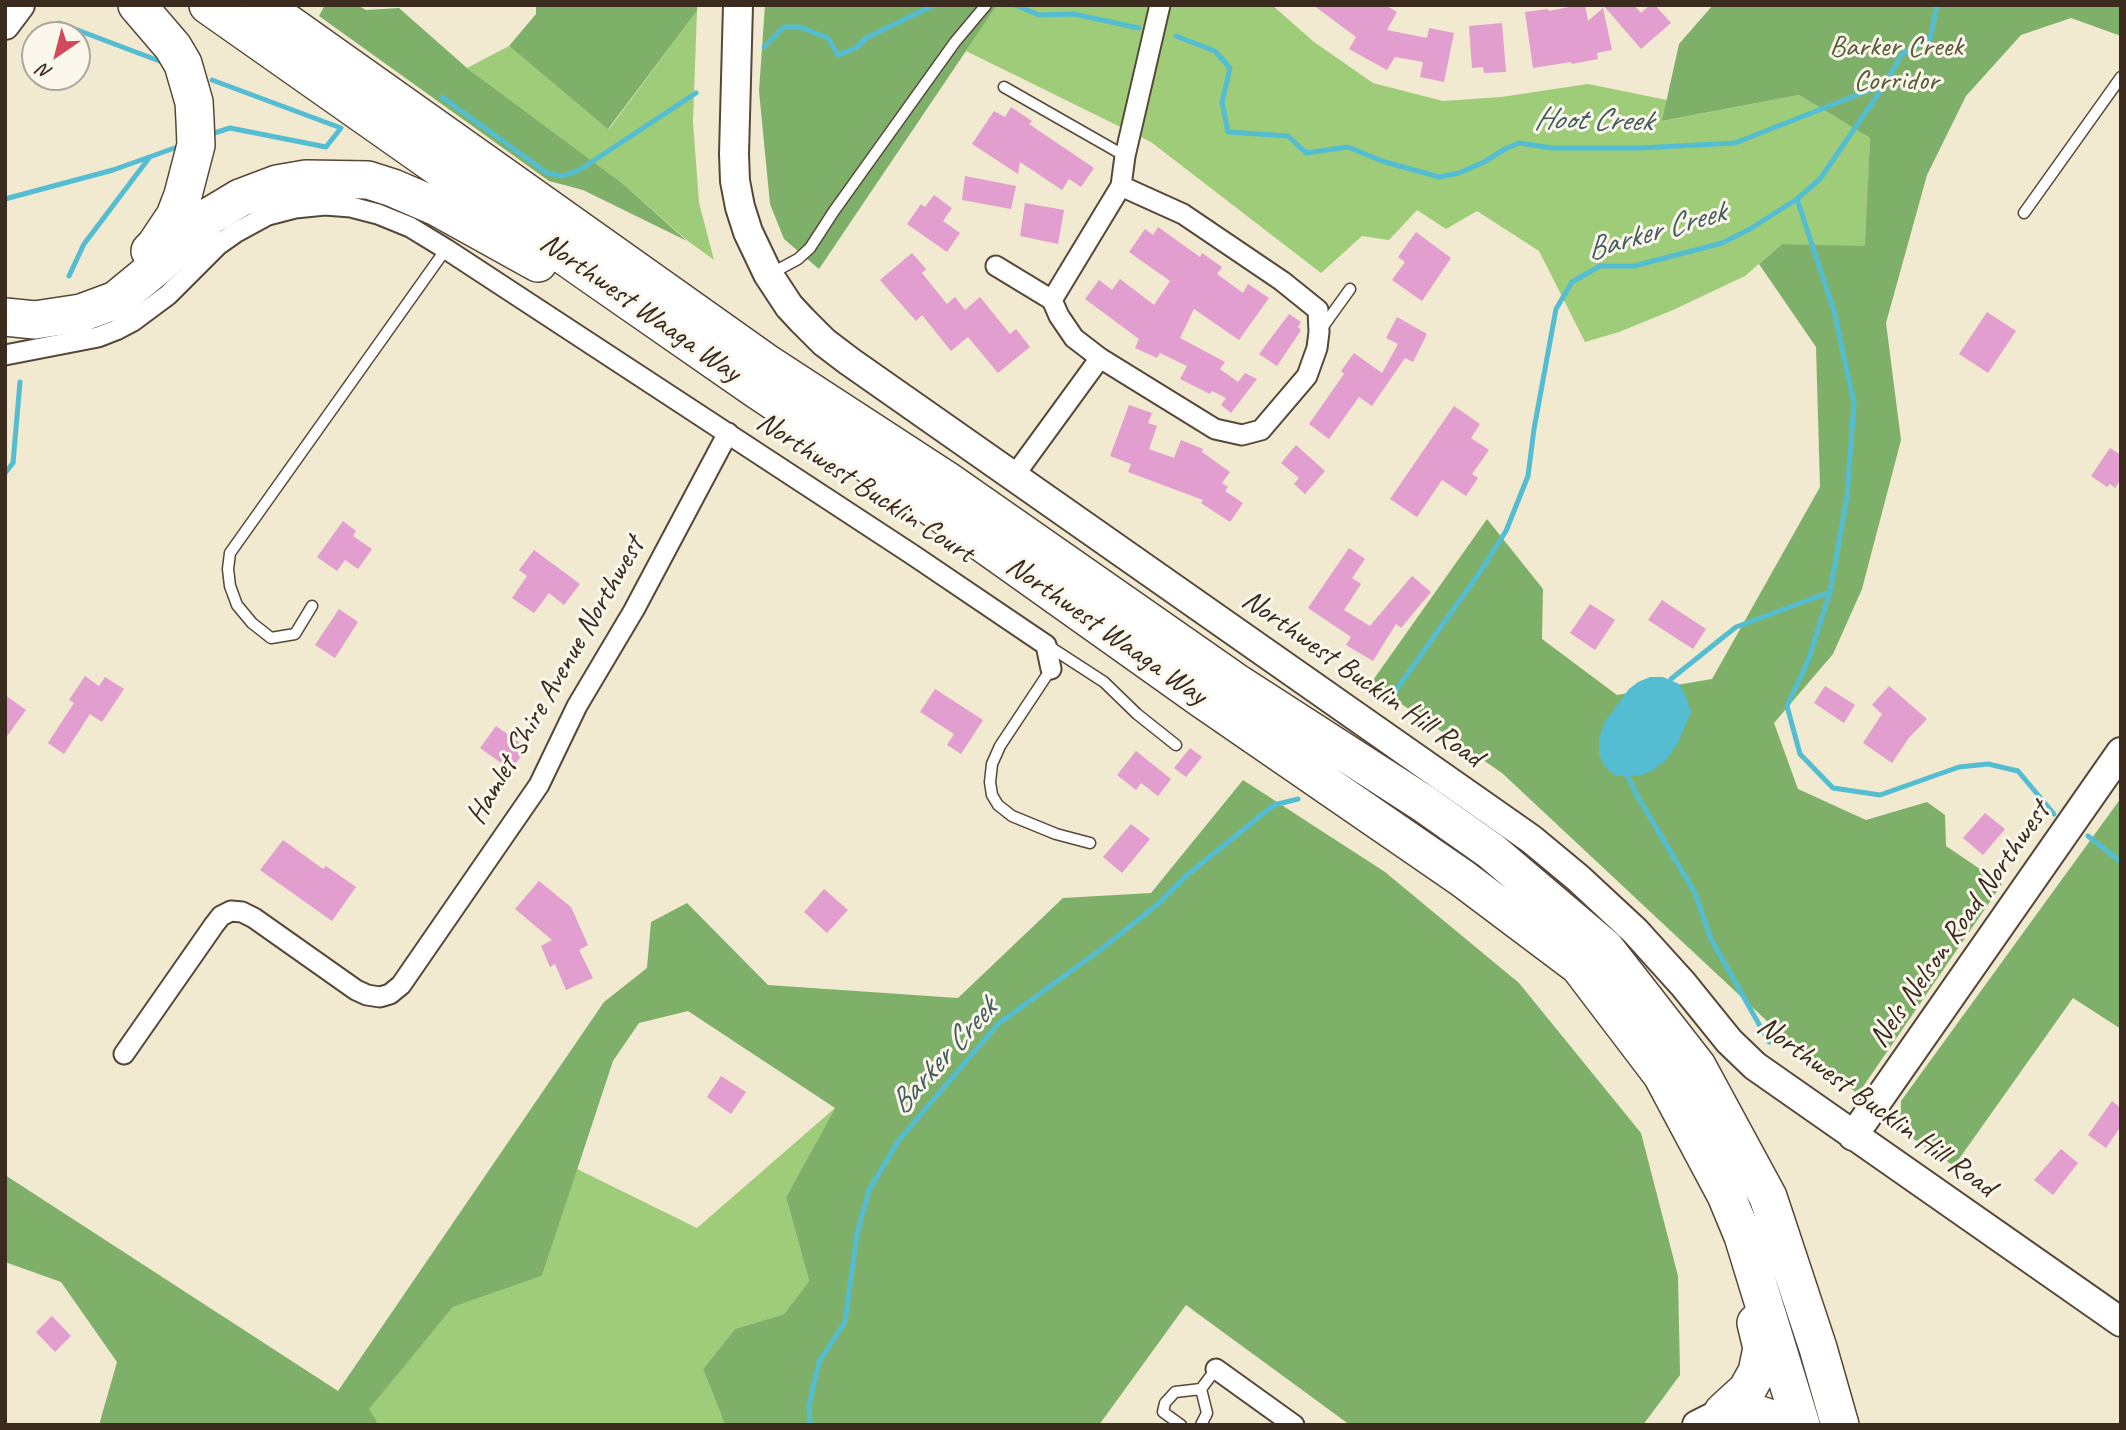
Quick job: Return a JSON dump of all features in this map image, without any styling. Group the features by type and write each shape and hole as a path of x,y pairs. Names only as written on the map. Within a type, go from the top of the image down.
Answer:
{"highway":[{"path":"5,300 32,304 75,300 119,278 155,246 175,216 196,145 194,102 183,64 173,47 137,5"},
{"name":"Northwest Waaga Way","path":"208,5 1462,878 1579,967 1662,1075 1726,1195 1743,1236 1801,1425"},
{"name":"Northwest Waaga Way","path":"262,5 768,364 946,481 1234,681 1423,803 1491,851 1605,948 1697,1066 1768,1197 1818,1348 1840,1425"},
{"path":"294,5 449,136"},
{"path":"5,317 35,320 80,313 116,300 155,268 210,216 240,198 277,184 306,179 368,180 437,207 737,375"},
{"path":"1710,1418 1747,1390 1757,1372 1762,1348 1748,1288 1743,1236"},
{"path":"1710,1418 1747,1411 1769,1418 1775,1425"}],"main road":[{"path":"5,25 20,5"},
{"name":"Northwest Bucklin Hill Road","path":"738,5 733,154 735,181 748,232 768,275 789,306 824,342 1531,839 1635,931 1746,1058 1773,1080 2121,1322"},
{"name":"Nels Nelson Road Northwest","path":"1853,1136 2121,752"}],"street":[{"path":"1052,300 1121,186 1125,156 1160,5"},
{"path":"996,266 1052,300 1074,338 1101,358 1215,429 1242,435 1261,430 1307,376 1317,348 1318,310 1282,281 1183,214 1121,186"},
{"name":"Northwest Bucklin Court","path":"5,355 98,337 133,321 168,295 218,245 268,215 295,208 325,205 351,207 378,214 410,227 446,248 1046,645"},
{"path":"1014,476 1101,358"},
{"name":"Hamlet Shire Avenue Northwest","path":"124,1054 214,925 221,916 231,911 242,912 254,918 367,995 380,997 390,994 401,985 539,785 577,706 634,610 728,433"},
{"path":"1046,645 1051,669"},
{"path":"1216,1369 1294,1425"}],"lane":[{"path":"768,275 799,259 810,248 955,42 986,5"},
{"path":"2024,213 2121,77"},
{"path":"1004,87 1125,156"},
{"path":"312,606 295,634 271,638 251,623 237,605 230,586 230,553 446,248"},
{"path":"1319,332 1350,289"},
{"path":"1046,645 1104,681 1137,714 1176,745"},
{"path":"1051,669 1000,746 992,764 992,795 998,805 1012,816 1090,844"},
{"path":"1201,1390 1216,1369"},
{"path":"1181,1425 1163,1412 1165,1404 1175,1392 1201,1390"},
{"path":"1201,1390 1207,1413 1201,1425"}],"green space":[{"path":"325,5 357,5 366,10 399,8 467,68 622,183 687,241 583,190 549,181 319,16"},
{"path":"536,5 697,5 697,11 608,129 509,46 536,14"},
{"path":"765,5 997,5 819,269 784,239 770,204 759,91"},
{"path":"997,5 1272,5 1314,42 1373,83 1443,101 1501,97 1588,84 1667,100 1663,121 1799,95 1870,138 1866,247 1782,244 1745,276 1673,310 1619,332 1585,342 1539,251 1477,211 1446,229 1417,210 1389,240 1362,236 1321,273 1151,142 966,51"},
{"name":"Barker Creek Corridor","path":"1713,5 2121,5 2121,36 2071,18 2021,35 1966,96 1927,175 1886,323 1901,440 1862,589 1833,654 1774,723 1798,789 1866,820 1927,802 1945,815 1946,846 2002,884 1858,1094 1783,1036 1502,773 1371,683 1487,519 1543,589 1542,639 1617,695 1712,679 1820,487 1816,347 1759,264 1782,244 1865,246 1870,138 1799,95 1662,121 1679,44"},
{"path":"697,11 693,122 699,203 714,260 688,241 622,183 467,68 509,46 609,129"},
{"path":"1243,780 1385,872 1519,983 1641,1133 1678,1276 1680,1375 1643,1425 1350,1425 1186,1305 1099,1425 725,1425 703,1369 735,1329 784,1314 809,1281 786,1197 835,1108 688,1011 639,1023 613,1061 542,1276 453,1307 369,1409 379,1425 99,1425 117,1362 61,1282 5,1262 5,1175 338,1391 604,1002 647,968 651,922 687,903 768,985 958,998 1063,898 1151,893"},
{"path":"2121,798 2121,1029 2073,998 1954,1166 1900,1130 1901,1101"},
{"path":"835,1108 786,1197 809,1281 784,1314 735,1329 703,1369 725,1425 379,1425 368,1409 453,1307 542,1276 577,1169 697,1228"}],"water":[{"path":"1650,677 1663,677 1679,684 1691,712 1678,743 1666,760 1642,775 1615,776 1605,767 1599,755 1599,739 1604,723 1629,689"}],"building":[{"path":"1313,5 1385,5 1397,12 1387,30 1427,38 1429,28 1454,33 1444,82 1420,77 1423,62 1395,57 1387,70 1349,49 1356,37"},
{"path":"1585,5 1588,21 1603,8 1612,50 1597,53 1598,59 1533,68 1525,12"},
{"path":"1603,5 1634,5 1641,13 1650,5 1655,5 1671,23 1641,49"},
{"path":"1502,23 1506,72 1484,73 1483,67 1472,68 1469,26"},
{"path":"1011,107 1032,121 1029,124 1094,168 1081,187 1069,179 1062,190 1020,162 1018,174 972,144 994,111 1005,117"},
{"path":"965,176 1016,186 1011,209 962,200"},
{"path":"934,195 952,208 943,221 960,233 947,252 907,224 921,204 925,207"},
{"path":"1025,203 1064,210 1058,244 1020,236"},
{"path":"1158,227 1200,257 1202,253 1222,267 1217,274 1243,293 1248,284 1269,298 1239,340 1194,309 1180,338 1225,362 1220,369 1238,382 1245,373 1257,379 1231,413 1221,405 1226,398 1212,391 1210,394 1180,379 1187,366 1160,353 1157,358 1135,348 1139,339 1085,299 1099,280 1112,290 1120,279 1154,305 1170,281 1129,252 1145,229 1153,235"},
{"path":"1416,232 1451,258 1422,301 1392,280 1405,262 1398,257"},
{"path":"912,253 926,269 922,273 947,304 955,297 965,310 980,297 1010,334 1016,329 1030,347 998,373 968,337 951,351 922,315 916,321 880,280"},
{"path":"1987,312 2016,331 1988,373 1959,354"},
{"path":"1289,314 1301,322 1298,327 1301,330 1277,366 1259,354"},
{"path":"1397,317 1427,334 1413,362 1405,358 1372,406 1359,397 1329,439 1309,424 1344,374 1341,371 1354,353 1382,373 1398,344 1386,338"},
{"path":"1129,405 1152,413 1148,423 1157,426 1149,449 1174,458 1181,440 1203,449 1202,452 1230,472 1222,483 1228,487 1225,491 1243,503 1230,522 1201,503 1203,500 1128,472 1131,464 1110,456"},
{"path":"1454,406 1480,424 1471,438 1489,450 1472,474 1478,478 1466,496 1442,480 1417,517 1390,499"},
{"path":"1296,445 1325,471 1305,494 1294,484 1299,478 1281,463"},
{"path":"2110,448 2121,455 2121,479 2115,488 2110,484 2107,487 2091,476"},
{"path":"343,521 356,531 353,536 372,549 358,569 345,560 337,571 317,557"},
{"path":"1349,548 1365,559 1352,578 1361,584 1344,610 1370,626 1412,576 1431,592 1401,628 1396,624 1373,661 1346,645 1351,637 1308,608"},
{"path":"534,550 580,584 564,605 549,593 534,613 512,598 527,576 519,570"},
{"path":"1662,600 1706,629 1693,649 1648,620"},
{"path":"1590,604 1615,620 1595,650 1570,633"},
{"path":"339,609 358,622 335,658 315,645"},
{"path":"85,676 99,686 105,677 124,689 102,722 90,714 64,754 48,743 74,703 69,700"},
{"path":"1825,686 1855,705 1844,723 1814,703"},
{"path":"1889,686 1927,719 1908,739 1892,763 1863,743 1882,714 1872,705"},
{"path":"935,689 983,720 961,754 947,745 954,734 920,712"},
{"path":"5,695 26,710 5,739"},
{"path":"496,726 527,748 511,770 480,748"},
{"path":"1190,748 1202,757 1186,777 1174,768"},
{"path":"1136,751 1171,779 1158,796 1141,783 1136,790 1117,775"},
{"path":"1985,813 2005,829 1983,855 1963,838"},
{"path":"1131,824 1150,839 1122,873 1103,857"},
{"path":"283,840 323,869 326,866 356,887 332,921 260,870"},
{"path":"539,881 571,907 588,945 579,950 593,978 566,990 555,964 550,967 541,946 552,940 515,909"},
{"path":"824,889 848,910 827,933 804,912"},
{"path":"721,1076 746,1092 731,1114 707,1097"},
{"path":"2112,1101 2121,1108 2121,1126 2106,1148 2088,1135"},
{"path":"2061,1149 2078,1163 2053,1195 2034,1180"},
{"path":"52,1316 71,1336 55,1352 36,1332"}],"waterway":[{"name":"Hoot Creek","path":"764,47 784,27 800,27 828,38 838,55 856,48 866,38 934,5"},
{"name":"Hoot Creek","path":"1015,5 1039,15 1074,14 1139,28"},
{"name":"Barker Creek","path":"1389,700 1506,531 1528,476 1556,309 1572,282 1600,266 1634,266 1722,243 1797,199 1820,179 1885,84 1902,54 1930,39 1937,5"},
{"path":"91,35 162,62"},
{"name":"Hoot Creek","path":"1176,36 1215,51 1230,68 1222,102 1228,132 1288,136 1306,153 1348,147 1382,161 1439,177 1459,173 1519,143 1552,148 1640,148 1735,143 1885,84"},
{"name":"Hoot Creek","path":"208,135 230,128 326,147 341,128 212,80"},
{"name":"Hoot Creek","path":"442,97 547,173 563,176 581,169 696,93"},
{"path":"5,199 113,170 183,145"},
{"name":"Hoot Creek","path":"69,276 84,244 149,158"},
{"path":"1797,199 1834,311 1854,403 1847,497 1830,592 1808,661 1787,706 1800,754 1833,788 1880,795 1959,767 1988,764 2018,771 2054,814"},
{"name":"Hoot Creek","path":"5,473 13,463 20,382"},
{"path":"1669,683 1736,627 1830,592"},
{"path":"1628,770 1627,775 1635,792 1695,893 1711,939 1769,1042"},
{"name":"Barker Creek","path":"810,1425 809,1405 819,1362 845,1322 857,1234 869,1190 899,1140 998,1024 1158,904 1187,875 1274,805 1298,799"},
{"path":"2088,836 2121,862"}]}
